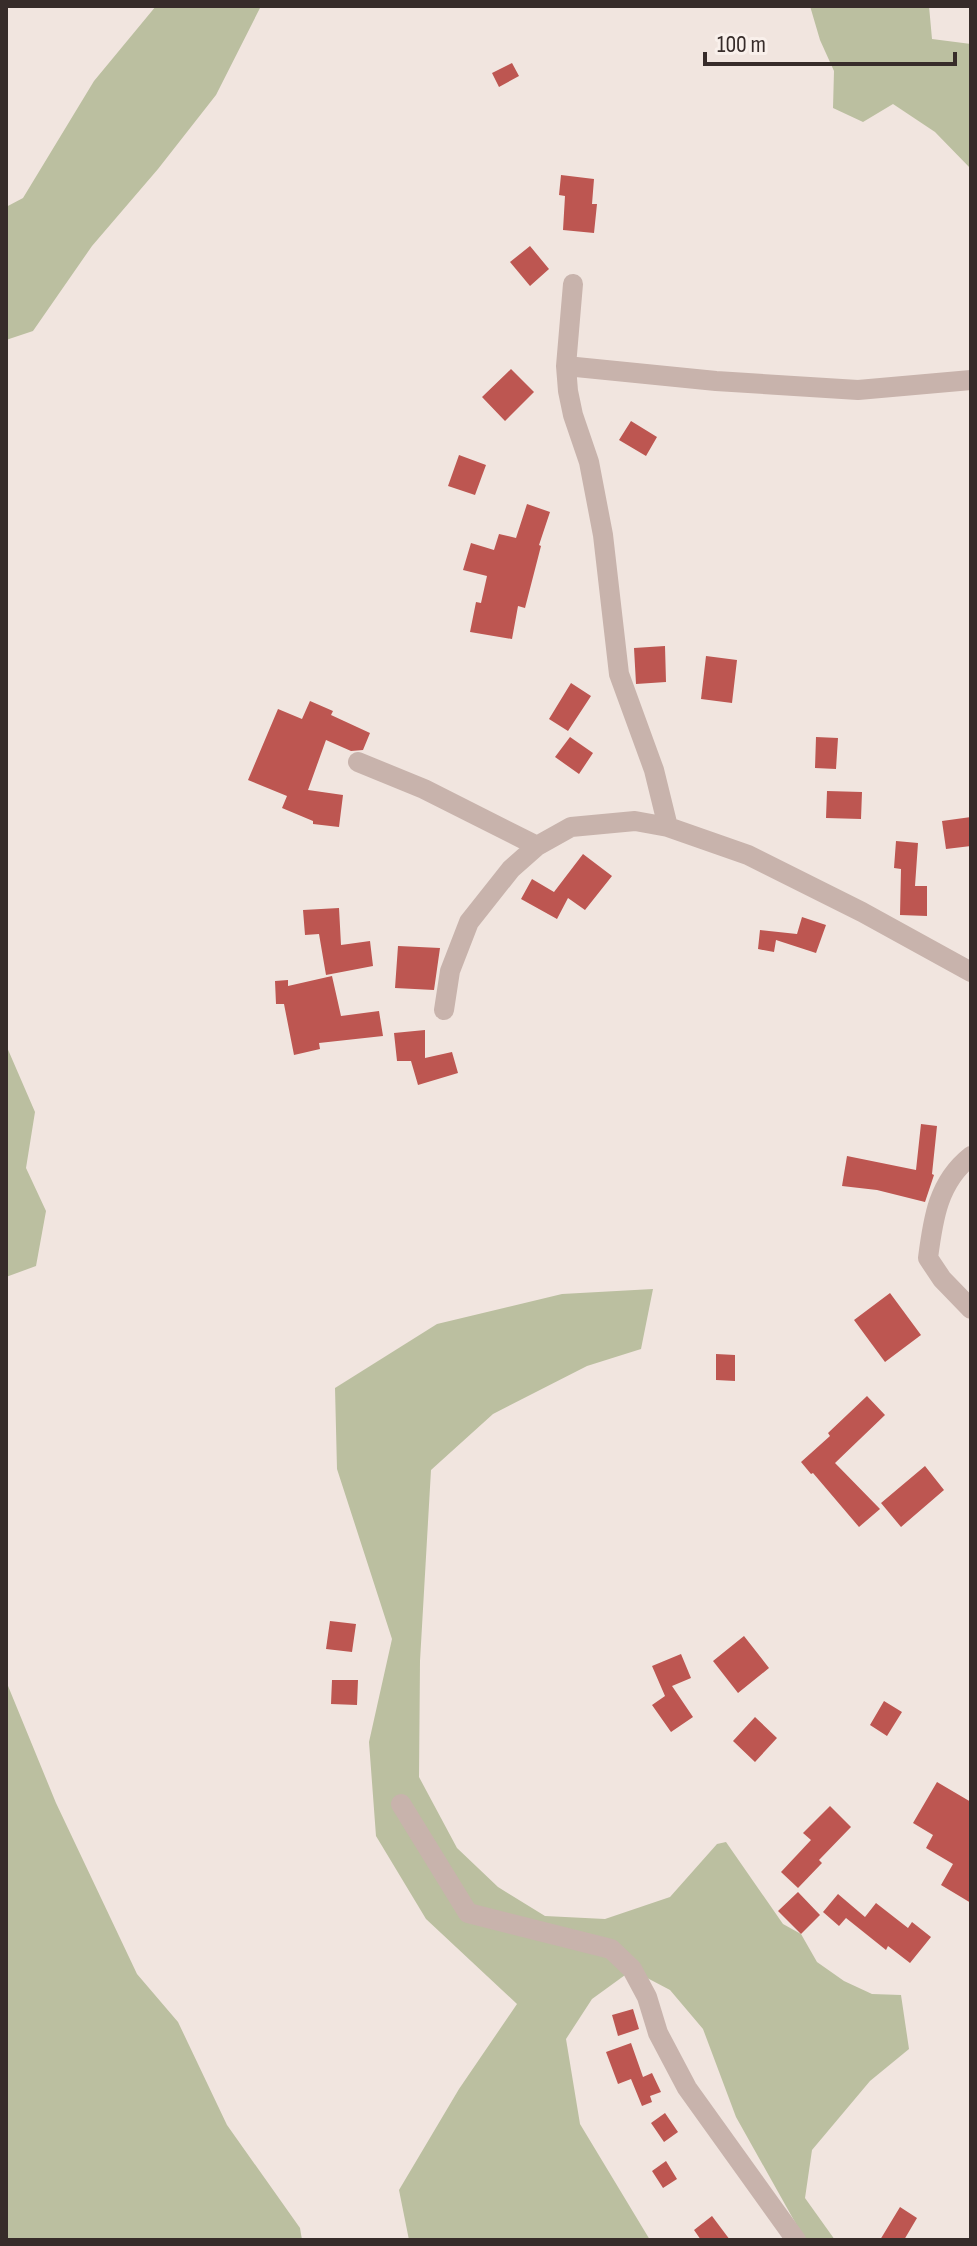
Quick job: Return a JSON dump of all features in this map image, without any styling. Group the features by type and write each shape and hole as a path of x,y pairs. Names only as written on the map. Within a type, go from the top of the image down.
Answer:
{"street":[{"path":"573,284 566,366 573,415 589,462 603,535 619,674 654,770 668,827"},
{"path":"566,366 716,381 858,390 971,380"},
{"path":"358,762 424,789 537,846"},
{"path":"444,1010 450,971 469,922 511,869 537,846 571,827 635,821 668,827 748,855 862,912 971,972"},
{"path":"971,1156 954,1170 938,1202 928,1258 942,1279 971,1309"},
{"path":"401,1804 468,1913 611,1949 632,1969 647,1997 658,2033 687,2088 796,2240"}],"green space":[{"path":"156,6 261,6 216,95 92,246 33,331 6,340 6,207 23,198 94,81"},
{"path":"810,6 929,6 932,39 971,44 971,169 935,132 893,104 863,122 833,108 834,71"},
{"path":"6,1045 35,1112 26,1168 46,1211 36,1266 6,1277"},
{"path":"653,1289 641,1349 587,1366 493,1414 431,1470 420,1661 419,1777 457,1848 498,1887 545,1916 605,1919 670,1897 717,1844 726,1842 783,1924 801,1934 817,1962 844,1981 872,1994 901,1995 909,2049 870,2081 812,2150 805,2198 835,2240 805,2240 736,2117 703,2029 670,1990 632,1970 592,1999 566,2039 580,2124 650,2240 409,2240 399,2190 459,2089 517,2004 426,1919 376,1836 369,1742 392,1639 337,1469 335,1388 437,1324 562,1294"},
{"path":"6,1681 56,1803 137,1974 178,2022 227,2125 300,2228 302,2240 6,2240"}],"building":[{"path":"512,63 519,76 499,87 492,73"},
{"path":"561,175 594,179 592,204 597,204 594,233 563,230 565,196 559,195"},
{"path":"530,246 549,269 530,286 510,262"},
{"path":"511,369 534,392 505,421 482,397"},
{"path":"631,421 657,437 646,456 619,440"},
{"path":"459,455 486,465 475,495 448,486"},
{"path":"527,504 550,512 525,608 518,606 512,639 470,632 476,602 481,603 487,576 463,570 471,543 494,550 499,534 516,538"},
{"path":"665,646 666,682 636,684 634,648"},
{"path":"706,656 737,660 732,703 701,699"},
{"path":"571,683 591,696 568,731 549,719"},
{"path":"310,701 333,711 331,715 370,733 363,750 351,751 326,740 308,790 343,795 339,827 313,824 313,821 282,808 287,796 248,780 278,709 302,719"},
{"path":"570,737 593,753 579,774 555,757"},
{"path":"816,737 838,738 836,769 815,768"},
{"path":"827,791 862,792 861,819 826,818"},
{"path":"971,817 971,846 946,849 942,821"},
{"path":"896,841 918,843 915,886 927,886 927,916 900,915 901,869 894,868"},
{"path":"583,854 612,876 585,910 568,898 557,919 521,899 532,879 554,892"},
{"path":"339,908 341,945 370,941 373,966 326,975 319,934 305,935 303,910"},
{"path":"802,917 826,925 816,953 776,940 774,952 758,949 760,930 797,934"},
{"path":"398,946 440,948 434,990 395,988"},
{"path":"332,976 341,1016 379,1011 383,1036 319,1043 320,1049 294,1055 284,1004 276,1004 275,981 288,980 288,986"},
{"path":"425,1030 425,1058 452,1052 458,1073 418,1085 411,1061 397,1061 394,1033"},
{"path":"921,1124 937,1126 934,1175 925,1202 877,1190 842,1186 847,1156 916,1170"},
{"path":"890,1293 921,1335 885,1362 854,1320"},
{"path":"716,1354 735,1355 735,1381 716,1380"},
{"path":"867,1396 885,1415 835,1463 880,1509 859,1527 801,1462"},
{"path":"925,1466 944,1490 901,1527 881,1503"},
{"path":"330,1621 356,1624 352,1652 326,1649"},
{"path":"744,1636 769,1668 738,1693 713,1661"},
{"path":"681,1654 691,1678 672,1686 693,1717 671,1732 652,1705 665,1696 652,1666"},
{"path":"332,1680 358,1680 357,1705 331,1704"},
{"path":"884,1701 902,1712 887,1736 870,1725"},
{"path":"755,1717 777,1738 755,1762 733,1741"},
{"path":"937,1782 971,1802 971,1903 941,1885 953,1864 926,1848 933,1835 913,1823"},
{"path":"830,1806 851,1827 819,1860 822,1863 798,1888 781,1872 811,1840 803,1833"},
{"path":"798,1892 820,1915 801,1934 778,1911"},
{"path":"838,1894 865,1917 876,1903 908,1928 912,1922 931,1937 910,1963 888,1946 886,1950 846,1918 839,1926 823,1912"},
{"path":"633,2009 639,2029 618,2036 612,2015"},
{"path":"631,2043 643,2077 652,2073 661,2092 650,2096 652,2102 642,2106 631,2079 618,2084 606,2052"},
{"path":"665,2113 678,2132 664,2142 651,2123"},
{"path":"666,2161 677,2179 663,2188 652,2171"},
{"path":"900,2207 917,2218 904,2240 880,2240"},
{"path":"712,2216 730,2240 701,2240 694,2230"}]}
